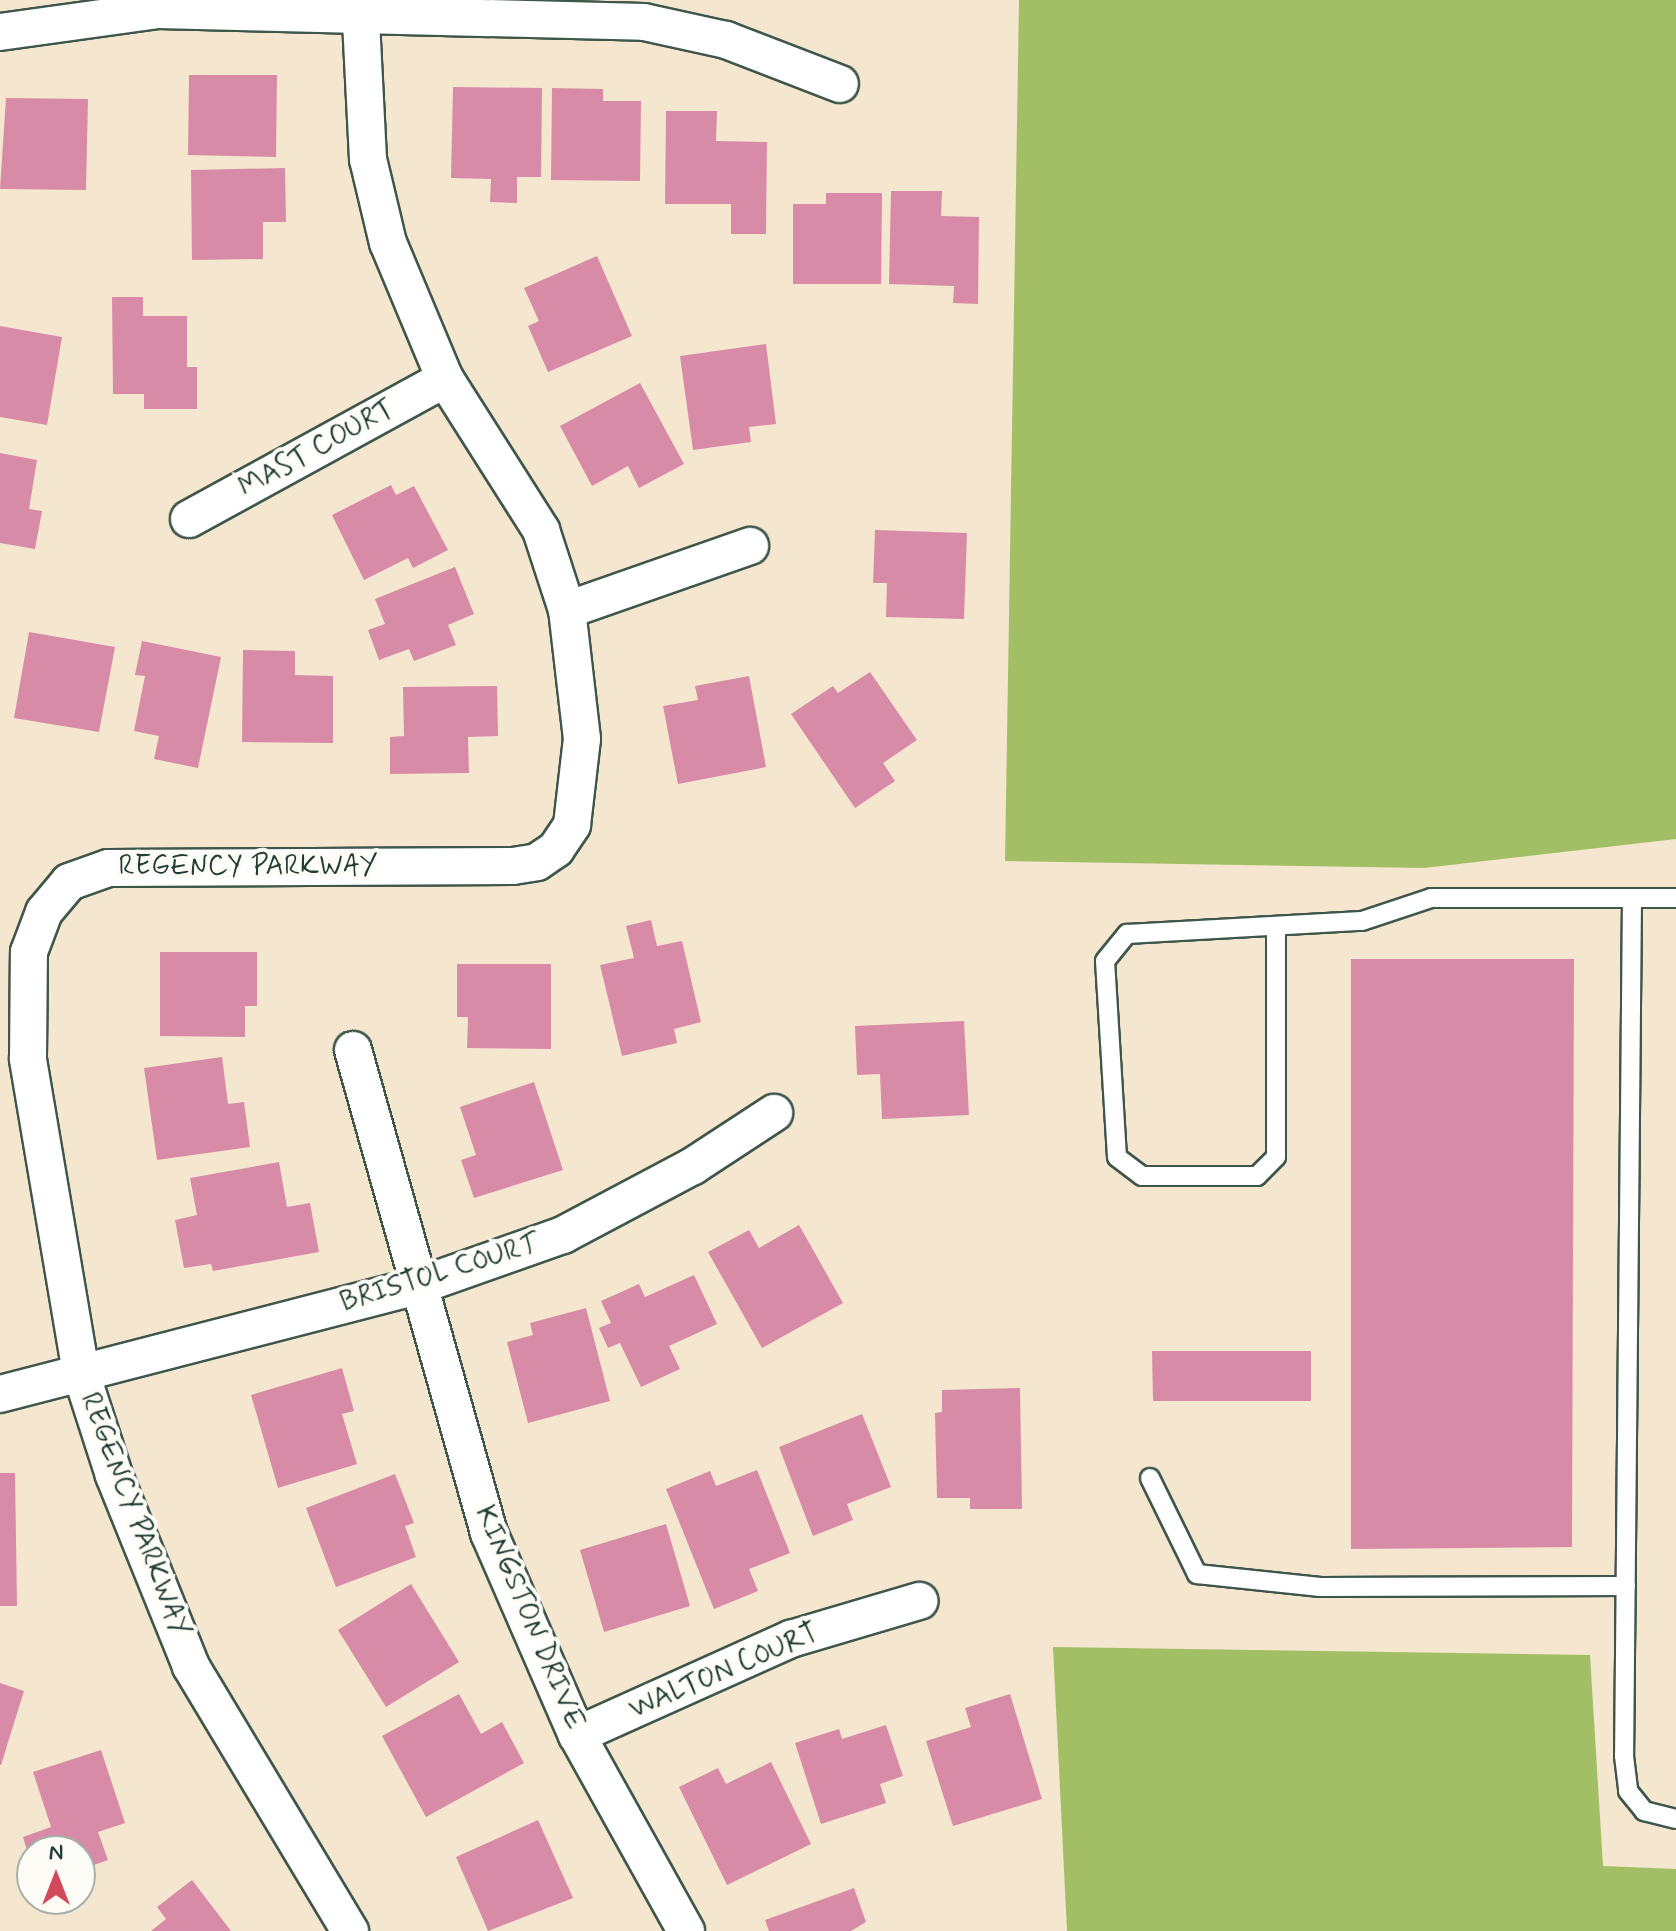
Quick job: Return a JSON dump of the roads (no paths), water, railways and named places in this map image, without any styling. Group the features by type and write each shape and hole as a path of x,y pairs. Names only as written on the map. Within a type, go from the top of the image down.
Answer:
{"street":[{"path":"0,32 158,10 360,7 644,22 726,40 840,84"},
{"name":"REGENCY PARKWAY","path":"350,1931 191,1666 114,1475 81,1373 28,1058 29,952 44,912 69,882 108,868 513,866 537,862 556,849 572,825 578,803 581,703 567,610 541,530 445,379 388,243 368,159 360,7"},
{"name":"MAST COURT","path":"189,519 445,379"},
{"path":"567,610 750,546"},
{"name":"KINGSTON DRIVE","path":"353,1050 489,1533 577,1735 686,1931"},
{"name":"BRISTOL COURT","path":"0,1394 418,1286 563,1235 693,1166 774,1113"},
{"name":"WALTON COURT","path":"577,1735 791,1639 919,1601"}],"lane":[{"path":"1276,929 1276,1157 1257,1176 1142,1176 1117,1157 1105,961 1127,934 1276,929 1362,921 1431,898 1676,898"},
{"path":"1632,898 1626,1586 1628,1791 1644,1811 1676,1819"},
{"path":"1150,1478 1197,1574 1320,1587 1626,1586"}]}
